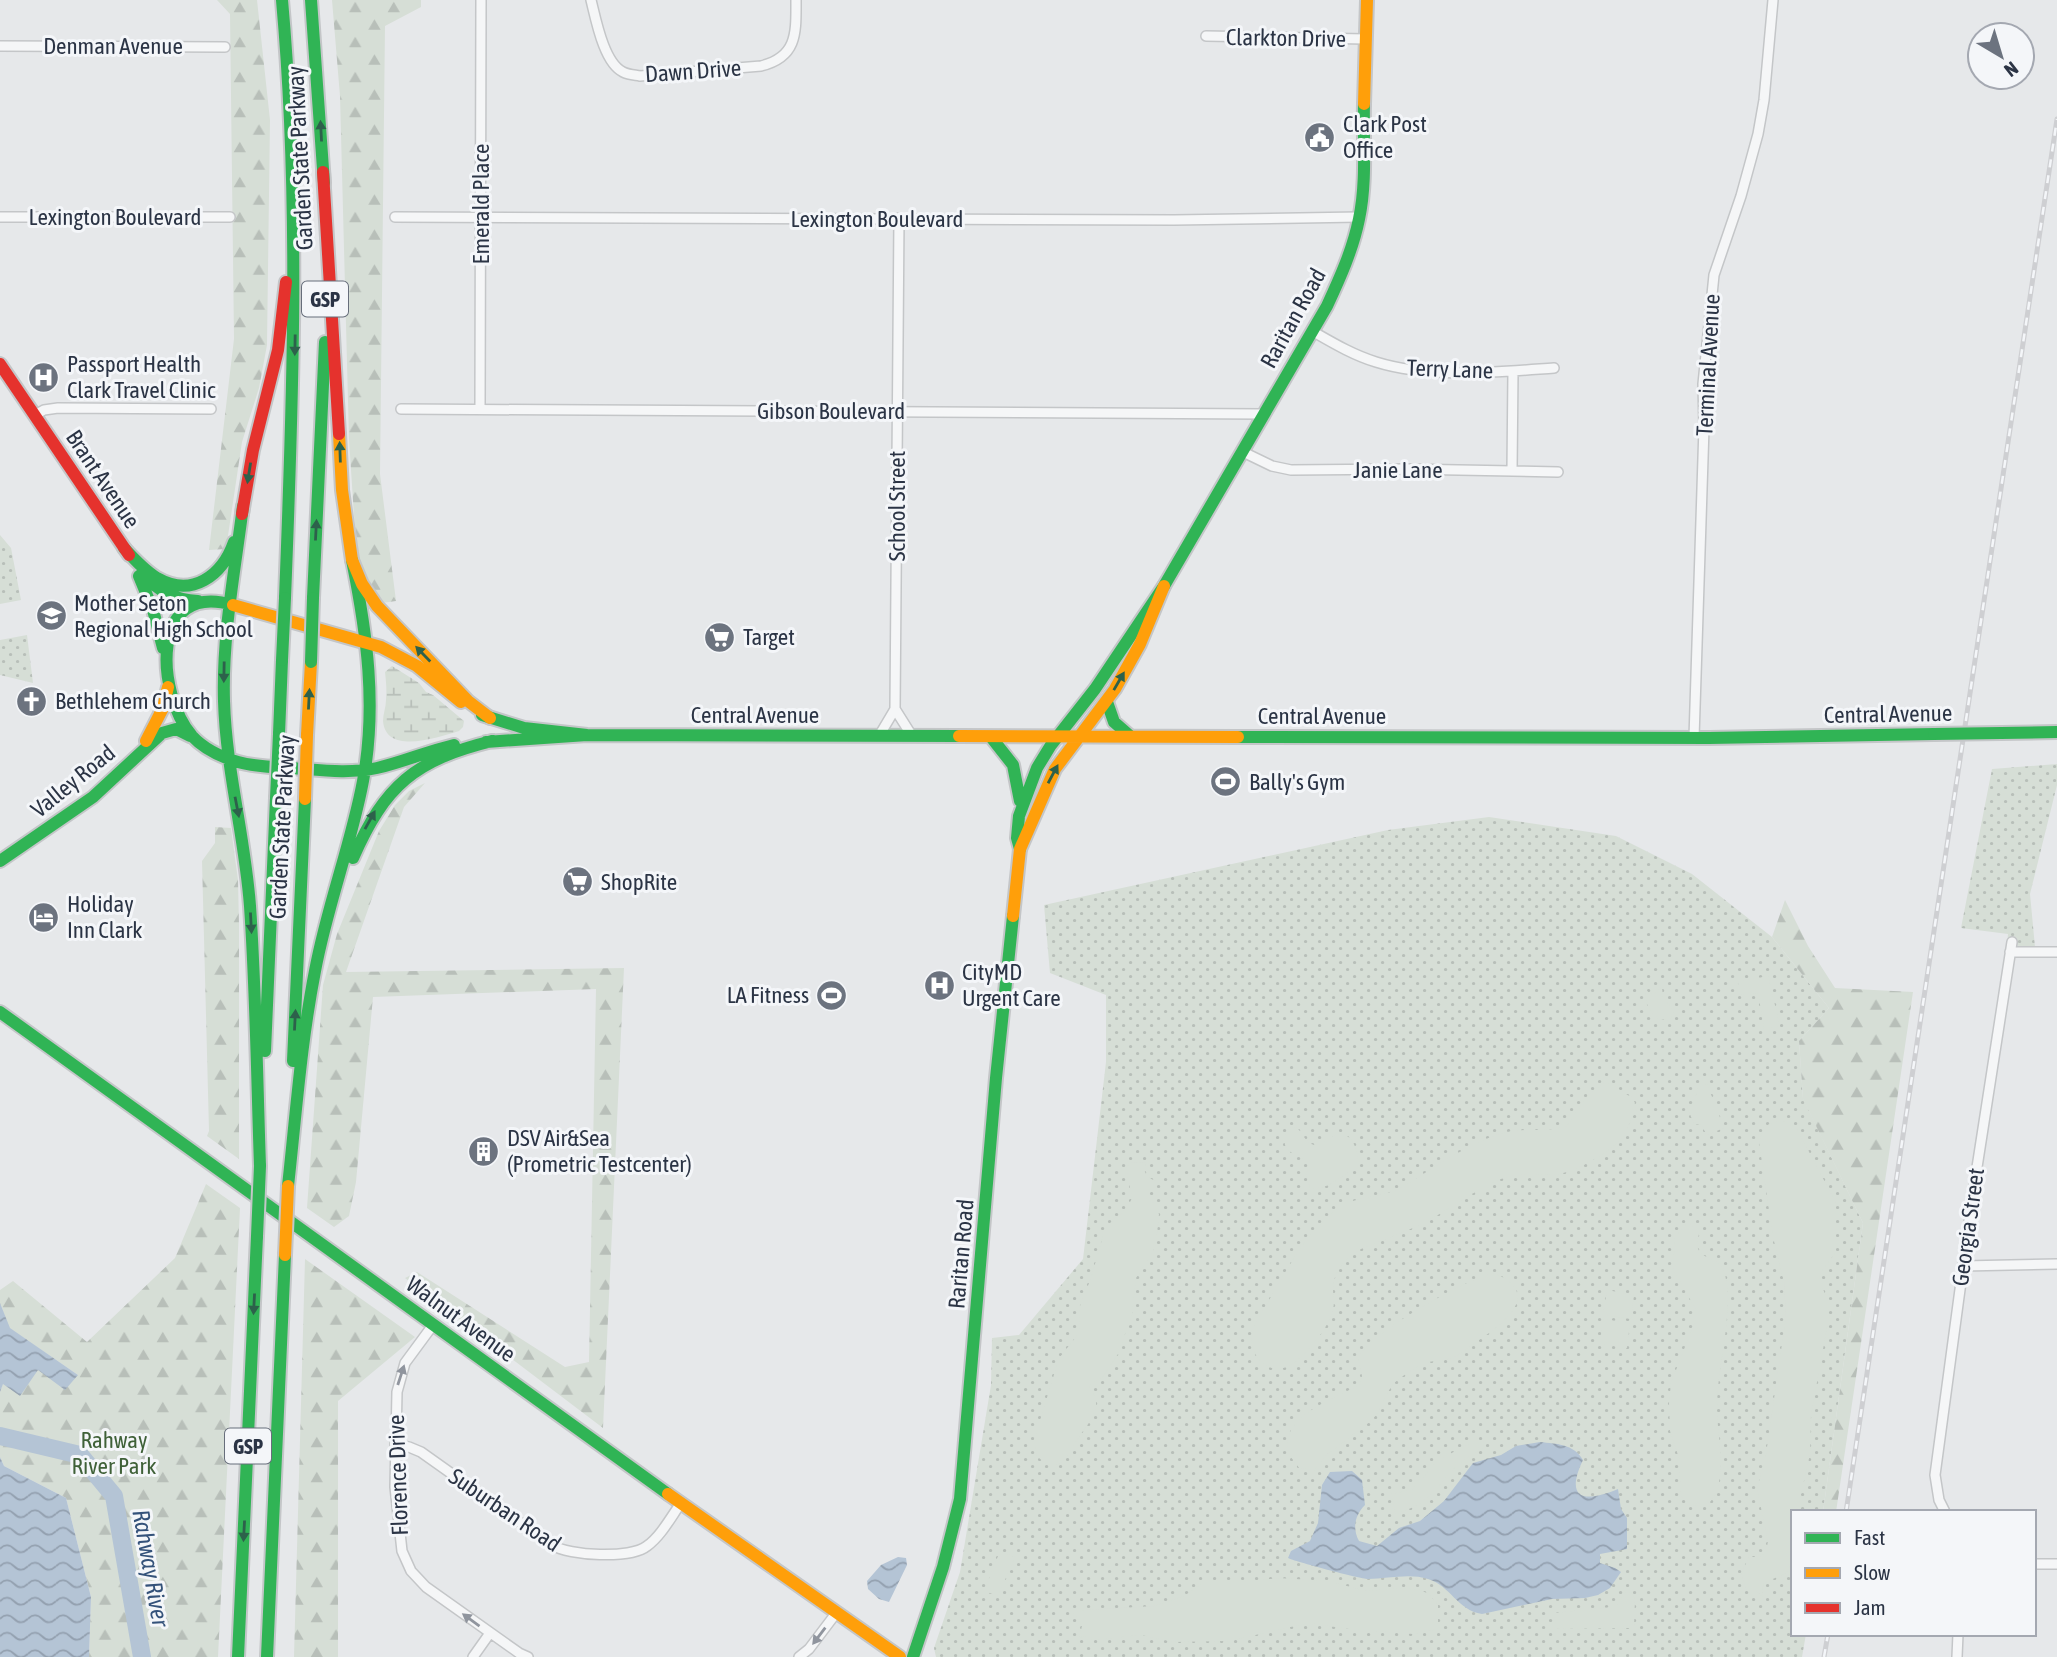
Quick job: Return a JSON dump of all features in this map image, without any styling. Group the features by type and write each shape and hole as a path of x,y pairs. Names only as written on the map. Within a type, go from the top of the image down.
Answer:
{"main road":[{"name":"Garden State Parkway","path":"238,1657 295,360 294,178 282,0"},
{"name":"Garden State Parkway","path":"267,1657 325,333 323,172 311,0"},
{"name":"Raritan Road","path":"1020,849 1016,832 1021,808 1037,768 1058,736 1088,699 1164,586 1327,306 1342,273 1362,198 1367,0"},
{"path":"288,1186 313,980 365,770 371,712 368,643 342,490 323,172"},
{"path":"124,548 150,573 164,582 197,584 222,567 237,534 253,450 280,340 294,178"},
{"name":"Brant Avenue","path":"0,364 149,581 164,594 181,601 208,601"},
{"path":"243,506 223,667 229,759 249,895 260,1166"},
{"name":"Brant Avenue","path":"124,548 148,598 161,638 168,673"},
{"path":"352,559 362,583 377,606 467,701 490,718"},
{"name":"Raritan Road","path":"913,1657 943,1567 960,1499 996,1078 1020,849 1055,769 1107,702 1140,644 1164,586"},
{"name":"Central Avenue","path":"587,735 536,730 490,718 460,701 409,661 368,643 232,604 208,601 189,607 174,620 168,636 168,673 179,716 196,740 208,750 229,759 258,766 333,771 365,770 450,746 587,735 1694,738 2057,732"},
{"name":"Valley Road","path":"136,755 163,708 168,689 168,673"},
{"path":"1107,702 1108,713 1130,736"},
{"name":"Valley Road","path":"0,861 93,797 150,741 167,730 180,730 196,740"},
{"path":"991,737 1015,764 1021,808"},
{"path":"339,881 353,857 368,821 393,788 412,772 435,759 492,741"},
{"name":"Walnut Avenue","path":"0,1012 681,1503 900,1657"}],"street":[{"name":"Emerald Place","path":"480,408 481,0"},
{"name":"Dawn Drive","path":"591,0 609,59 626,74 640,76 773,63 788,51 793,42 796,32 796,0"},
{"name":"Terminal Avenue","path":"1694,738 1703,384 1707,326 1714,275 1741,196 1758,134 1764,100 1773,0"},
{"name":"Clarkton Drive","path":"1206,36 1366,39"},
{"name":"Denman Avenue","path":"0,46 225,47"},
{"name":"Lexington Boulevard","path":"0,217 230,217"},
{"name":"Lexington Boulevard","path":"396,217 1174,220 1359,217"},
{"name":"School Street","path":"895,709 899,218"},
{"name":"Terry Lane","path":"1312,331 1359,356 1418,371 1554,368"},
{"path":"1512,471 1513,371"},
{"path":"35,415 58,408 211,409"},
{"name":"Gibson Boulevard","path":"401,409 1262,414"},
{"name":"Janie Lane","path":"1241,451 1272,466 1291,470 1558,472"},
{"path":"879,736 895,709 912,736"},
{"name":"Georgia Street","path":"1944,1510 1939,1500 1935,1475 1963,1266 2012,942"},
{"path":"2010,952 2057,952"},
{"path":"1963,1266 2057,1264"},
{"name":"Florence Drive","path":"433,1325 405,1363 399,1378 395,1487 399,1537 408,1565 426,1587 528,1657"},
{"name":"Suburban Road","path":"396,1444 421,1452 552,1545 568,1552 640,1551 655,1539 681,1503"},
{"path":"2036,1564 2057,1564"},
{"path":"799,1657 837,1612"},
{"path":"473,1657 490,1633"},
{"path":"1958,1636 1958,1657"}],"green space":[{"path":"217,0 257,0 270,120 267,345 259,388 242,442 226,549 209,550 234,339 230,14"},
{"path":"332,0 421,0 421,7 385,26 380,474 396,601 382,603 360,568 354,516 349,439 340,96"},
{"path":"0,535 11,548 21,600 0,604"},
{"path":"27,635 33,683 0,675 0,640"},
{"path":"392,666 419,683 426,692 464,721 463,727 459,731 415,741 393,738 386,732 383,721 385,672"},
{"path":"2057,764 2057,785 2030,894 2035,947 2007,945 2008,934 1961,928 1992,769"},
{"path":"425,783 404,807 346,972 624,968 603,1428 405,1278 417,1272 565,1367 589,1362 596,989 373,997 356,1182 349,1216 334,1227 307,1208 323,985 337,934 379,831 395,805 409,791"},
{"path":"1489,817 1616,836 1692,874 1772,937 1829,1008 1799,1041 1803,1098 1863,1223 1823,1510 1791,1510 1791,1636 1806,1636 1802,1657 936,1657 934,1648 960,1572 991,1385 992,1338 1019,1335 1083,1259 1106,1062 1106,995 1050,973 1044,905 1388,830"},
{"path":"215,827 231,828 238,880 239,1159 207,1136 202,861 215,843"},
{"path":"1785,900 1808,946 1835,988 1913,992 1836,1510 1823,1510 1863,1223 1803,1099 1799,1041 1829,1008 1772,937"},
{"path":"1768,976 1780,1026 1764,1029 1758,993 1739,995 1738,982"},
{"path":"1645,987 1648,992 1654,994 1662,987 1663,997 1674,1011 1671,1018 1661,1020 1653,1014 1646,1001"},
{"path":"1605,1082 1632,1097 1635,1103 1632,1110 1637,1109 1625,1133 1613,1147 1593,1160 1561,1174 1520,1175 1501,1179 1419,1225 1357,1251 1342,1264 1336,1275 1333,1288 1334,1306 1322,1333 1298,1360 1286,1367 1275,1368 1267,1366 1256,1356 1252,1341 1254,1326 1295,1257 1320,1224 1334,1212 1355,1200 1396,1190 1465,1149 1491,1137 1511,1131 1567,1126 1588,1095"},
{"path":"1707,1084 1724,1128 1707,1135 1701,1125 1694,1124 1687,1107 1695,1102 1697,1089"},
{"path":"1775,1121 1786,1122 1797,1129 1836,1203 1836,1252 1821,1272 1820,1280 1828,1303 1828,1322 1811,1415 1810,1454 1797,1510 1791,1510 1791,1565 1786,1573 1764,1583 1764,1598 1756,1591 1747,1591 1741,1574 1749,1557 1760,1557 1766,1552 1768,1541 1757,1489 1766,1454 1786,1316 1784,1282 1773,1237 1759,1142 1764,1127"},
{"path":"1296,1127 1308,1142 1314,1145 1322,1144 1337,1134 1347,1136 1356,1149 1356,1164 1329,1185 1310,1188 1306,1174 1311,1163 1286,1148 1288,1128"},
{"path":"1147,1162 1146,1174 1156,1181 1147,1191 1159,1214 1156,1243 1151,1256 1136,1278 1132,1314 1118,1354 1102,1378 1089,1385 1095,1398 1095,1411 1065,1458 1056,1465 1051,1465 1037,1456 1034,1440 1056,1368 1060,1357 1079,1333 1080,1306 1103,1236 1109,1224 1127,1208 1132,1198 1126,1168 1130,1163"},
{"name":"Rahway River Park","path":"206,1184 240,1208 218,1657 89,1657 91,1597 66,1498 4,1466 0,1457 0,1392 3,1383 38,1370 78,1375 9,1328 0,1303 0,1290 13,1281 87,1342 175,1258"},
{"path":"1689,1221 1694,1230 1700,1231 1698,1249 1722,1267 1728,1308 1717,1408 1721,1454 1718,1488 1710,1502 1698,1506 1681,1496 1679,1458 1670,1431 1669,1403 1671,1383 1695,1321 1696,1310 1673,1269 1675,1237"},
{"path":"305,1259 415,1337 338,1401 338,1657 294,1657"},
{"path":"1494,1273 1508,1281 1516,1290 1518,1299 1508,1317 1452,1358 1423,1364 1400,1378 1391,1387 1372,1420 1325,1456 1312,1474 1307,1469 1299,1468 1290,1455 1288,1442 1291,1430 1311,1411 1359,1385 1362,1376 1358,1359 1365,1349 1397,1323 1441,1296"},
{"path":"1607,1290 1634,1295 1631,1319 1603,1315"},
{"path":"1603,1319 1630,1323 1627,1348 1600,1344"},
{"path":"1484,1441 1482,1450 1458,1465 1425,1499 1395,1514 1391,1494 1411,1490 1437,1461 1472,1442"},
{"path":"1000,1551 1015,1557 998,1596 984,1591"},
{"path":"1278,1578 1328,1581 1366,1591 1400,1588 1420,1590 1429,1594 1438,1605 1438,1623 1433,1630 1414,1634 1308,1623 1229,1641 1174,1642 1141,1635 1093,1640 1084,1636 1079,1638 1082,1626 1075,1615 1071,1614 1086,1610 1154,1606 1184,1596 1202,1584"},
{"path":"1631,1592 1635,1599 1634,1628 1554,1629 1554,1613 1612,1607 1618,1604 1623,1593"}],"water":[{"path":"0,1303 10,1328 78,1375 65,1390 38,1370 20,1396 3,1384 0,1392"},
{"path":"1540,1442 1564,1446 1575,1451 1583,1460 1576,1483 1581,1495 1596,1496 1618,1489 1621,1509 1627,1518 1627,1549 1600,1554 1600,1563 1621,1572 1610,1588 1598,1595 1552,1599 1482,1614 1466,1608 1443,1587 1428,1579 1406,1576 1368,1579 1288,1558 1291,1551 1310,1541 1318,1523 1322,1485 1330,1472 1352,1471 1362,1480 1365,1505 1357,1517 1355,1527 1359,1541 1377,1546 1399,1528 1420,1521 1444,1501 1473,1463 1501,1455 1516,1446"},
{"path":"0,1457 4,1466 66,1498 91,1597 89,1657 0,1657"},
{"path":"898,1557 906,1558 907,1565 889,1602 879,1599 868,1589 867,1581 881,1565"}],"waterway":[{"name":"Rahway River","path":"0,1436 80,1455 114,1496 142,1657"}],"railway":[{"path":"1846,1510 2057,119"},
{"path":"1824,1657 1828,1636"}],"traffic: fast":[{"path":"282,0 288,75 293,224 292,374 285,598"},
{"path":"311,0 324,183"},
{"path":"1020,849 1017,838 1019,816 1037,768 1051,745 1095,689 1164,586 1327,306 1350,252 1359,219 1364,176 1364,104"},
{"path":"313,598 325,342"},
{"path":"243,506 227,628 224,701 228,752 250,906 260,1166"},
{"path":"124,548 157,578 182,586 194,584 214,574 229,554 234,542"},
{"path":"288,1186 310,998 326,923 358,805 367,753 370,698 366,643 352,560"},
{"path":"142,573 167,593 181,599 198,601"},
{"path":"139,576 153,610 163,648"},
{"path":"282,660 285,598"},
{"path":"311,662 313,598"},
{"path":"233,605 206,602 186,609 174,624 168,645 167,670 171,694 180,717 192,736 207,749 225,758 251,765 345,771 377,768 454,745"},
{"path":"279,734 282,660"},
{"path":"1107,702 1114,722 1130,736"},
{"path":"482,715 524,728 587,735 959,736"},
{"path":"0,861 93,797 162,733 176,729 190,736"},
{"path":"2001,733 2057,732"},
{"path":"1934,734 2001,733"},
{"path":"276,798 279,734"},
{"path":"1238,737 1709,738 1934,734"},
{"path":"486,742 587,735"},
{"path":"991,737 1013,765 1020,801"},
{"path":"353,858 377,812 406,779 442,757 492,741"},
{"path":"265,1051 276,798"},
{"path":"293,1061 305,799"},
{"path":"913,1657 943,1567 960,1499 996,1078 1013,916"},
{"path":"0,1012 668,1494"},
{"path":"257,1236 260,1166"},
{"path":"238,1657 257,1236"},
{"path":"267,1657 285,1255"}],"traffic: slow":[{"path":"1364,104 1367,0"},
{"path":"339,434 342,490 352,560 362,584 377,606 468,701 490,718"},
{"path":"1013,916 1020,849 1055,769 1115,689 1140,644 1164,586"},
{"path":"233,605 381,647 417,666 461,702"},
{"path":"307,735 311,662"},
{"path":"146,741 163,708 168,687"},
{"path":"305,799 307,735"},
{"path":"959,736 1238,737"},
{"path":"285,1255 288,1186"},
{"path":"668,1494 900,1657"}],"traffic: jam":[{"path":"323,172 339,434"},
{"path":"242,514 253,450 278,350 286,282"},
{"path":"0,364 129,555"}],"place":[{"name":"Clark Post Office","path":"1320,137"},
{"name":"Passport Health Clark Travel Clinic","path":"44,377"},
{"name":"Mother Seton Regional High School","path":"51,616"},
{"name":"Target","path":"720,637"},
{"name":"Bethlehem Church","path":"32,701"},
{"name":"Bally's Gym","path":"1226,782"},
{"name":"ShopRite","path":"578,882"},
{"name":"Holiday Inn Clark","path":"44,917"},
{"name":"CityMD Urgent Care","path":"939,985"},
{"name":"LA Fitness","path":"832,995"},
{"name":"DSV Air&Sea (Prometric Testcenter)","path":"484,1151"}]}
